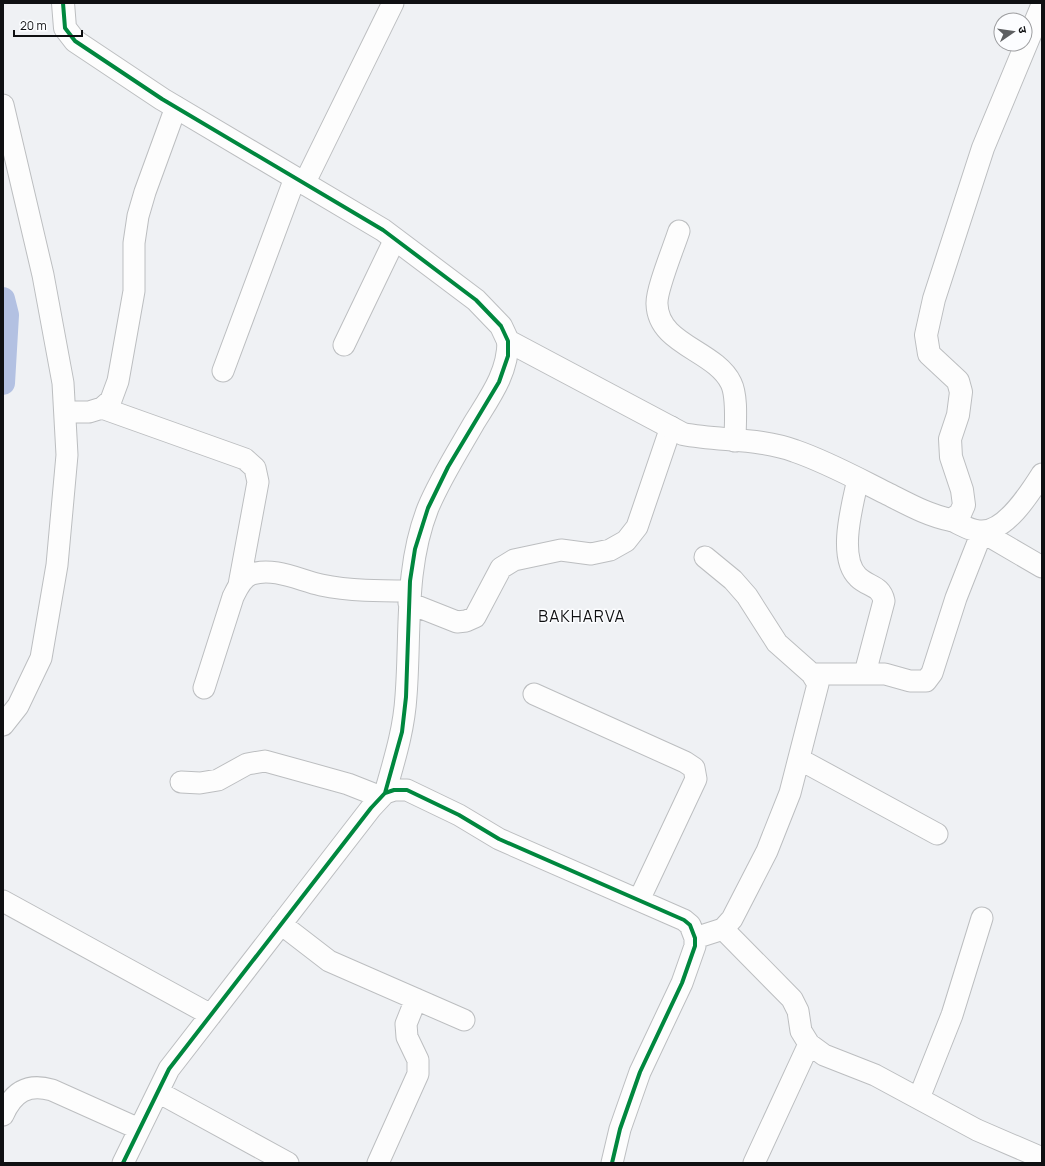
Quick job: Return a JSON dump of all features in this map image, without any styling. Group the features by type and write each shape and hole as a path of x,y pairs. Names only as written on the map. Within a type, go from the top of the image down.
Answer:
{"street":[{"path":"63,3 65,28 75,41 176,107 384,230 476,300 501,326 508,341 508,356 499,382 448,467 428,508 415,549 410,597 406,697 402,732 383,795 169,1069 123,1163"},
{"path":"222,371 300,181 393,3"},
{"path":"951,520 960,514 964,505 962,490 951,457 950,439 958,415 961,392 958,381 929,354 926,334 934,299 983,148 1042,6"},
{"path":"3,105 43,275 63,383 67,455 58,557 40,658 18,706 3,725"},
{"path":"65,412 89,412 102,408 111,400 118,380 130,321 134,290 134,243 138,216 145,192 176,107"},
{"path":"679,231 657,303 660,319 669,332 724,370 732,385 734,396 735,441"},
{"path":"344,345 395,239"},
{"path":"508,341 683,434 702,438 735,441 793,450 831,465 932,516 951,520 975,531 982,532 1042,567"},
{"path":"102,408 245,458 255,468 258,482 239,585 204,688"},
{"path":"239,585 250,574 268,571 321,585 410,597 457,622 466,622 475,617 501,568 514,560 561,550 591,554 610,550 626,541 637,527 671,427"},
{"path":"812,674 885,674 910,681 926,682 932,673 956,598 982,532 1006,522 1042,474"},
{"path":"858,478 848,523 847,540 850,559 853,570 858,578 878,588 884,601 865,673"},
{"path":"695,938 723,929 732,919 767,851 781,819 799,759 818,684 812,674 777,643 747,596 734,580 704,557"},
{"path":"534,694 685,762 694,768 696,780 639,900"},
{"path":"799,759 937,834"},
{"path":"181,782 200,783 218,780 247,764 265,760 383,795 394,790 407,790 459,815 499,839 684,920 690,926 695,938 695,946 682,982 640,1072 620,1129 612,1163"},
{"path":"3,901 211,1015"},
{"path":"919,1098 952,1015 982,918"},
{"path":"281,924 329,961 464,1020"},
{"path":"723,929 792,999 798,1011 801,1031 809,1044 824,1055 875,1075 977,1130 1042,1158"},
{"path":"378,1163 418,1074 418,1060 407,1037 406,1024 416,999"},
{"path":"754,1163 809,1044"},
{"path":"3,1115 13,1097 25,1090 40,1087 52,1090 139,1129"},
{"path":"158,1092 288,1163"}],"waterway":[{"path":"3,299 7,315 3,383"}],"cycle path":[{"path":"63,3 65,28 75,41 162,99 383,230 476,300 501,326 508,341 508,356 499,382 448,467 428,508 415,549 410,581 406,697 402,732 385,793"},
{"path":"123,1163 169,1069 371,808 385,793 394,790 407,790 459,815 499,839 684,920 690,925 695,938 695,946 682,983 640,1072 620,1129 612,1163"}],"district":[{"name":"BAKHARVA","path":"582,616"}]}
